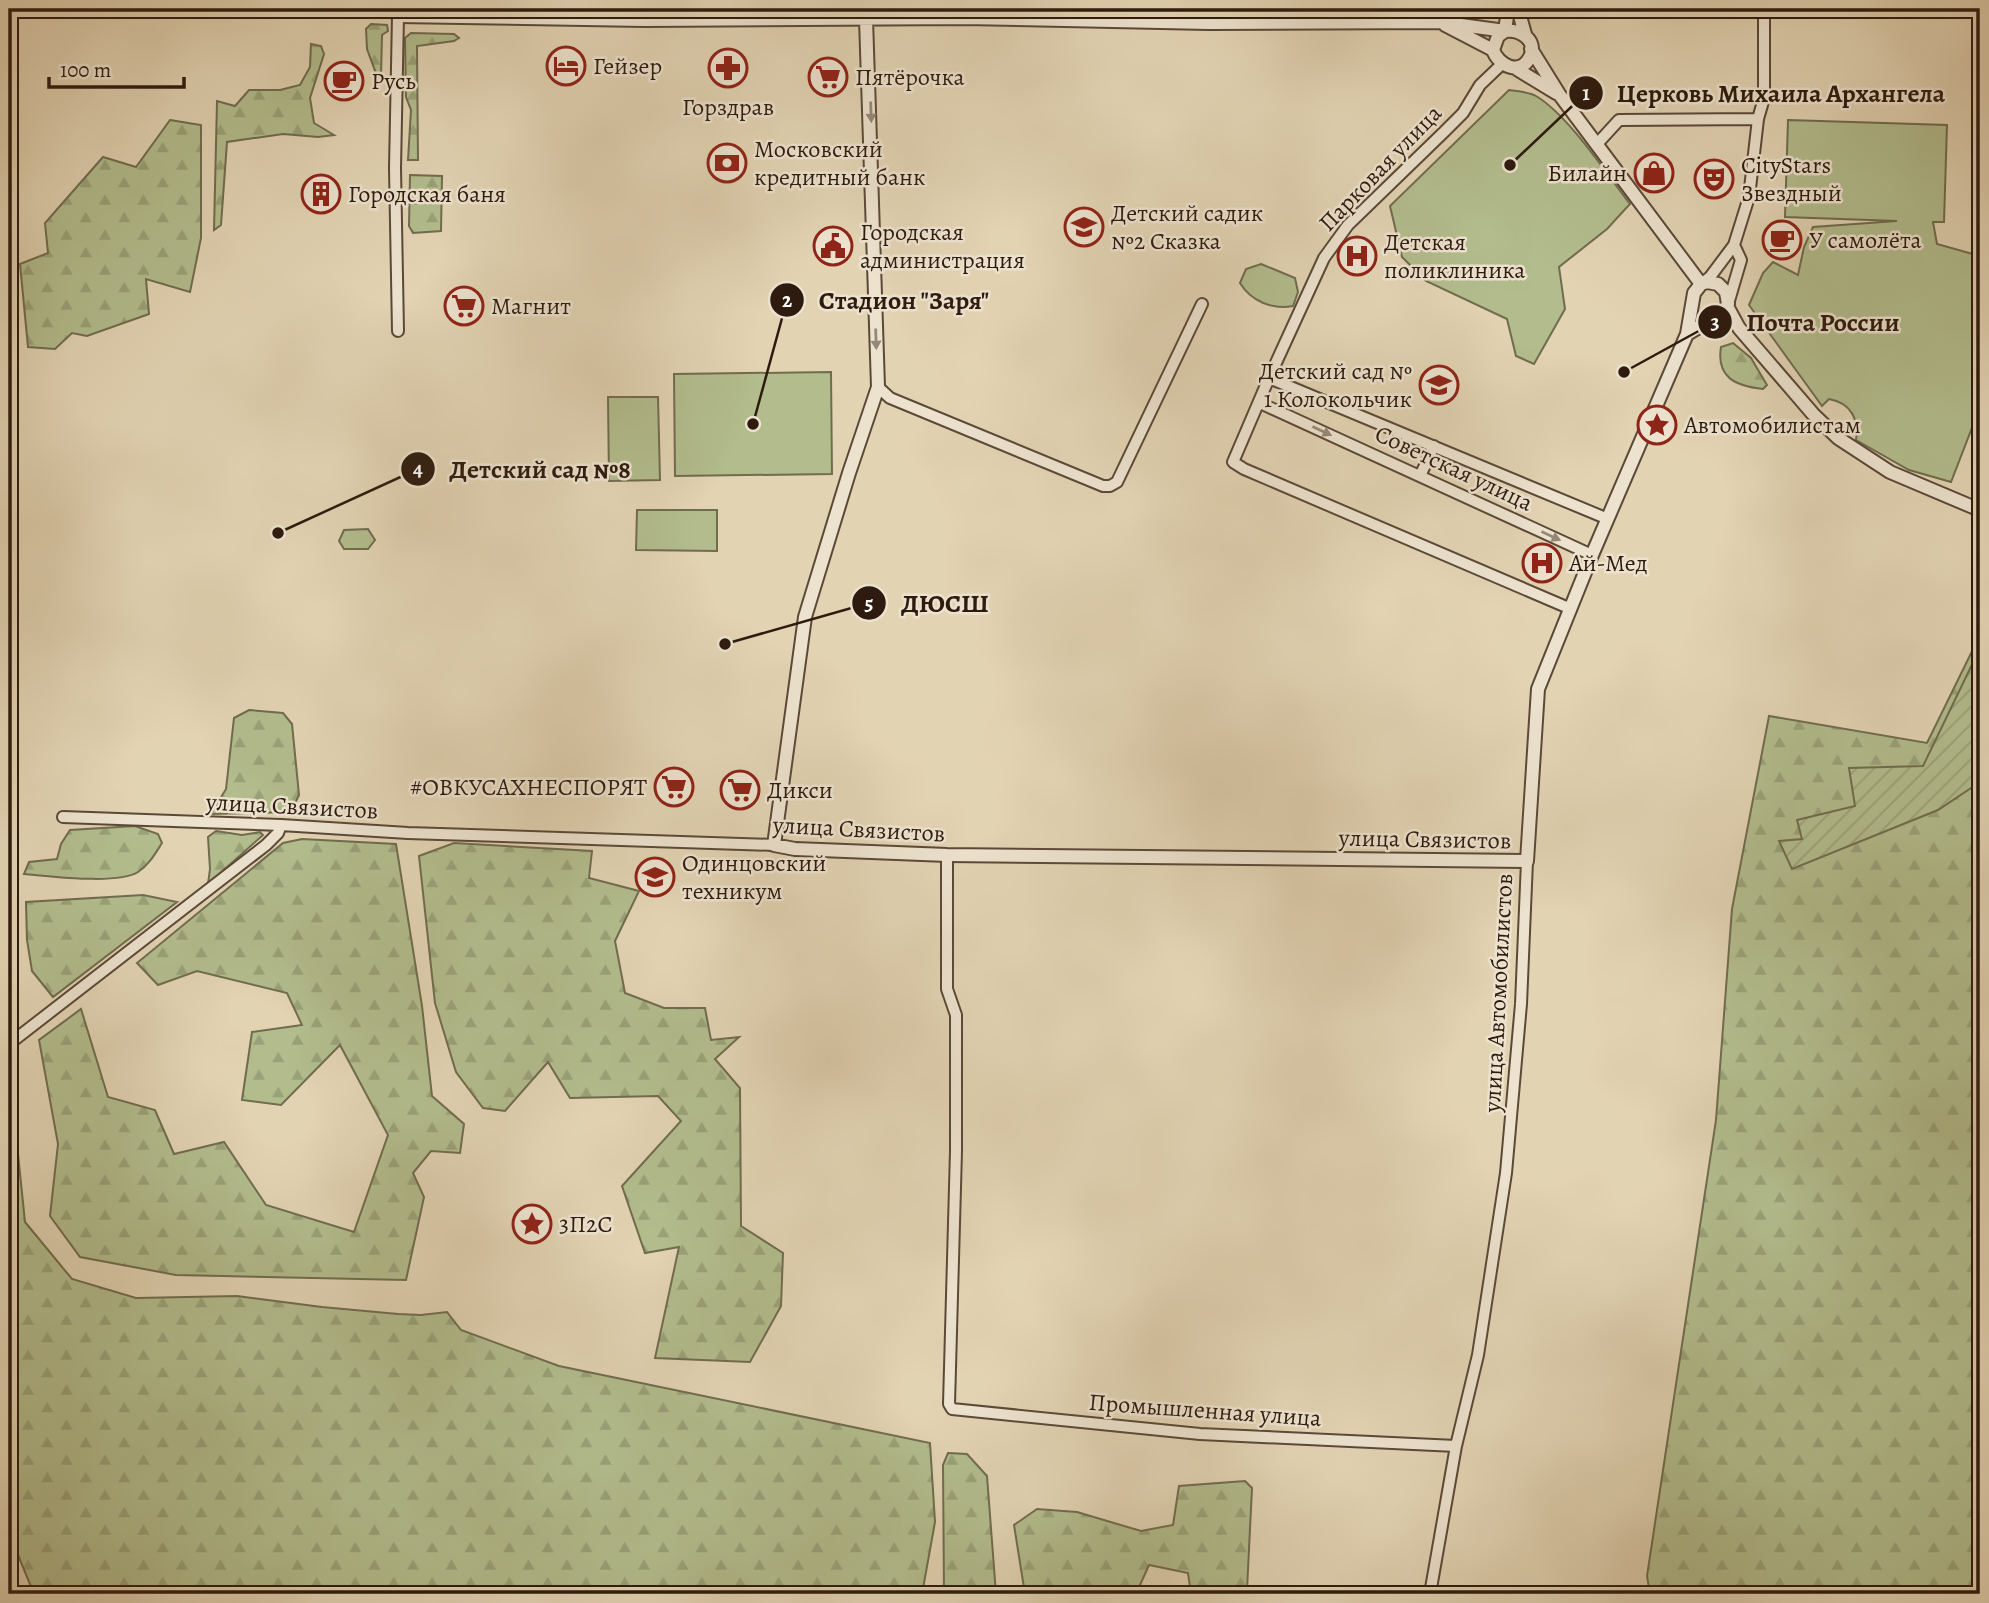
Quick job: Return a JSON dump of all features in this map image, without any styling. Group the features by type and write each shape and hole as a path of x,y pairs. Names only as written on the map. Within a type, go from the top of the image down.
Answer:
{"street":[{"path":"1232,9 1233,23"},
{"path":"1506,31 1508,9"},
{"path":"1508,66 1528,60 1531,50 1518,9"},
{"path":"1723,310 1709,318 1700,315 1693,304 1694,293 1734,245 1749,197 1758,119 1764,98 1764,9"},
{"path":"398,331 395,168 398,13 645,20 866,14 1233,23 1438,22 1513,30 1525,34"},
{"path":"774,845 805,617 878,387 866,14"},
{"path":"1438,22 1493,50 1498,61 1559,94"},
{"path":"1493,50 1498,36 1506,31"},
{"path":"1531,50 1559,94 1701,284"},
{"name":"Парковая улица","path":"1508,66 1480,85 1463,113 1348,225 1324,258 1233,462 1571,609"},
{"path":"1597,144 1619,120 1758,119"},
{"path":"1687,334 1723,310 1741,260 1734,245"},
{"path":"1701,284 1718,284 1726,292 1723,310"},
{"path":"878,387 890,398 1102,486 1110,486 1117,482 1202,304"},
{"name":"улица Автомобилистов","path":"1430,1594 1456,1446 1478,1355 1506,1173 1521,1004 1536,696 1592,555 1687,334 1693,304"},
{"path":"1723,310 1813,414 1838,438 1867,459 1902,478 1980,510"},
{"path":"1269,378 1608,519"},
{"name":"Советская улица","path":"1259,402 1592,555"},
{"path":"1420,476 1434,446"},
{"name":"улица Связистов","path":"63,817 281,825 408,833 774,845 795,849 947,855 1527,861"},
{"path":"9,1044 266,845 278,833 281,825"},
{"name":"Промышленная улица","path":"947,855 947,989 956,1016 956,1151 949,1404 952,1409 1200,1434 1456,1446"}],"green space":[{"path":"371,24 387,25 388,31 382,35 381,76 377,76 367,49 366,29"},
{"path":"411,33 454,34 459,38 417,46 418,160 408,160 411,110 406,97 405,38"},
{"path":"311,44 321,46 324,54 310,98 314,123 334,135 318,137 283,134 227,142 221,225 214,230 217,101 235,106 249,90 280,90 300,85 310,67"},
{"path":"1509,90 1536,96 1561,117 1630,204 1607,229 1559,267 1565,309 1534,364 1516,356 1507,319 1426,281 1402,257 1390,206"},
{"path":"170,120 201,125 201,238 190,292 146,279 149,314 87,336 72,333 55,349 28,347 20,264 48,253 45,223 103,157 136,167"},
{"path":"1788,120 1947,125 1944,222 1933,222 1937,244 1980,256 1980,407 1951,482 1909,470 1856,440 1856,425 1852,413 1843,404 1829,399 1822,406 1749,305 1763,273 1773,262 1798,275 1804,247 1813,227 1897,221 1785,217"},
{"path":"410,175 442,176 441,231 413,233 409,226"},
{"path":"1261,264 1295,278 1298,292 1293,306 1277,307 1263,303 1250,295 1240,283 1246,269"},
{"path":"1733,343 1751,358 1767,385 1763,389 1736,382 1725,373 1720,357 1721,347"},
{"path":"831,372 832,474 675,476 674,374"},
{"path":"608,397 658,397 660,480 609,481"},
{"path":"637,510 717,510 717,551 636,550"},
{"path":"368,529 375,540 368,549 344,549 339,541 344,530"},
{"path":"1980,635 1980,1594 1650,1594 1647,1576 1716,1120 1732,909 1769,716 1927,743"},
{"path":"1980,648 1980,782 1938,810 1792,869 1779,841 1802,839 1797,820 1855,806 1849,768 1923,766"},
{"path":"249,710 283,713 292,724 299,795 291,812 211,814 226,789 234,718"},
{"path":"135,826 158,834 162,843 149,863 138,872 128,876 100,879 24,874 29,862 57,859 61,844 70,830"},
{"path":"216,831 242,835 260,832 263,835 208,884 208,837"},
{"path":"302,839 396,844 422,1006 432,1096 464,1124 460,1153 431,1151 413,1173 424,1197 406,1280 176,1275 80,1257 50,1216 58,1144 39,1040 81,1009 108,1097 155,1110 174,1154 224,1142 266,1205 354,1232 388,1135 340,1045 281,1105 242,1100 252,1032 302,1025 287,993 197,971 158,985 137,963 283,843"},
{"path":"454,843 592,851 589,878 639,891 615,941 625,993 664,1008 705,1008 711,1040 739,1037 715,1059 740,1088 741,1226 783,1253 781,1306 750,1362 655,1358 679,1247 645,1253 622,1186 681,1121 658,1096 570,1098 548,1062 505,1111 483,1108 456,1072 435,1003 419,856"},
{"path":"143,895 177,902 53,997 32,971 27,940 26,902"},
{"path":"9,1066 25,1222 72,1279 136,1298 237,1296 398,1314 447,1312 461,1330 559,1366 930,1443 935,1522 922,1594 34,1594 9,1533 13,1485 9,1482"},
{"path":"948,1453 967,1454 987,1476 996,1594 944,1594 943,1465"},
{"path":"1245,1481 1252,1488 1247,1590 1375,1594 1191,1594 1188,1573 1149,1565 1136,1594 1025,1594 1014,1525 1037,1509 1077,1512 1141,1531 1173,1525 1179,1486"}],"place":[{"name":"Гейзер","path":"566,66"},
{"name":"Горздрав","path":"728,68"},
{"name":"Пятёрочка","path":"828,77"},
{"name":"Русь","path":"344,81"},
{"name":"Московский кредитный банк","path":"727,163"},
{"name":"Церковь Михаила Архангела","path":"1510,165"},
{"name":"Билайн","path":"1654,173"},
{"name":"CityStars Звездный","path":"1714,179"},
{"name":"Городская баня","path":"321,194"},
{"name":"Детский садик №2 Сказка","path":"1084,227"},
{"name":"У самолёта","path":"1782,240"},
{"name":"Городская администрация","path":"833,246"},
{"name":"Детская поликлиника","path":"1357,256"},
{"name":"Магнит","path":"464,306"},
{"name":"Почта России","path":"1624,372"},
{"name":"Детский сад № 1 Колокольчик","path":"1439,385"},
{"name":"Стадион \"Заря\"","path":"753,424"},
{"name":"Автомобилистам","path":"1657,425"},
{"name":"Детский сад №8","path":"278,533"},
{"name":"Ай-Мед","path":"1542,563"},
{"name":"ДЮСШ","path":"725,644"},
{"name":"#ОВКУСАХНЕСПОРЯТ","path":"674,787"},
{"name":"Дикси","path":"740,790"},
{"name":"Одинцовский техникум","path":"655,877"},
{"name":"3П2С","path":"532,1224"}]}
